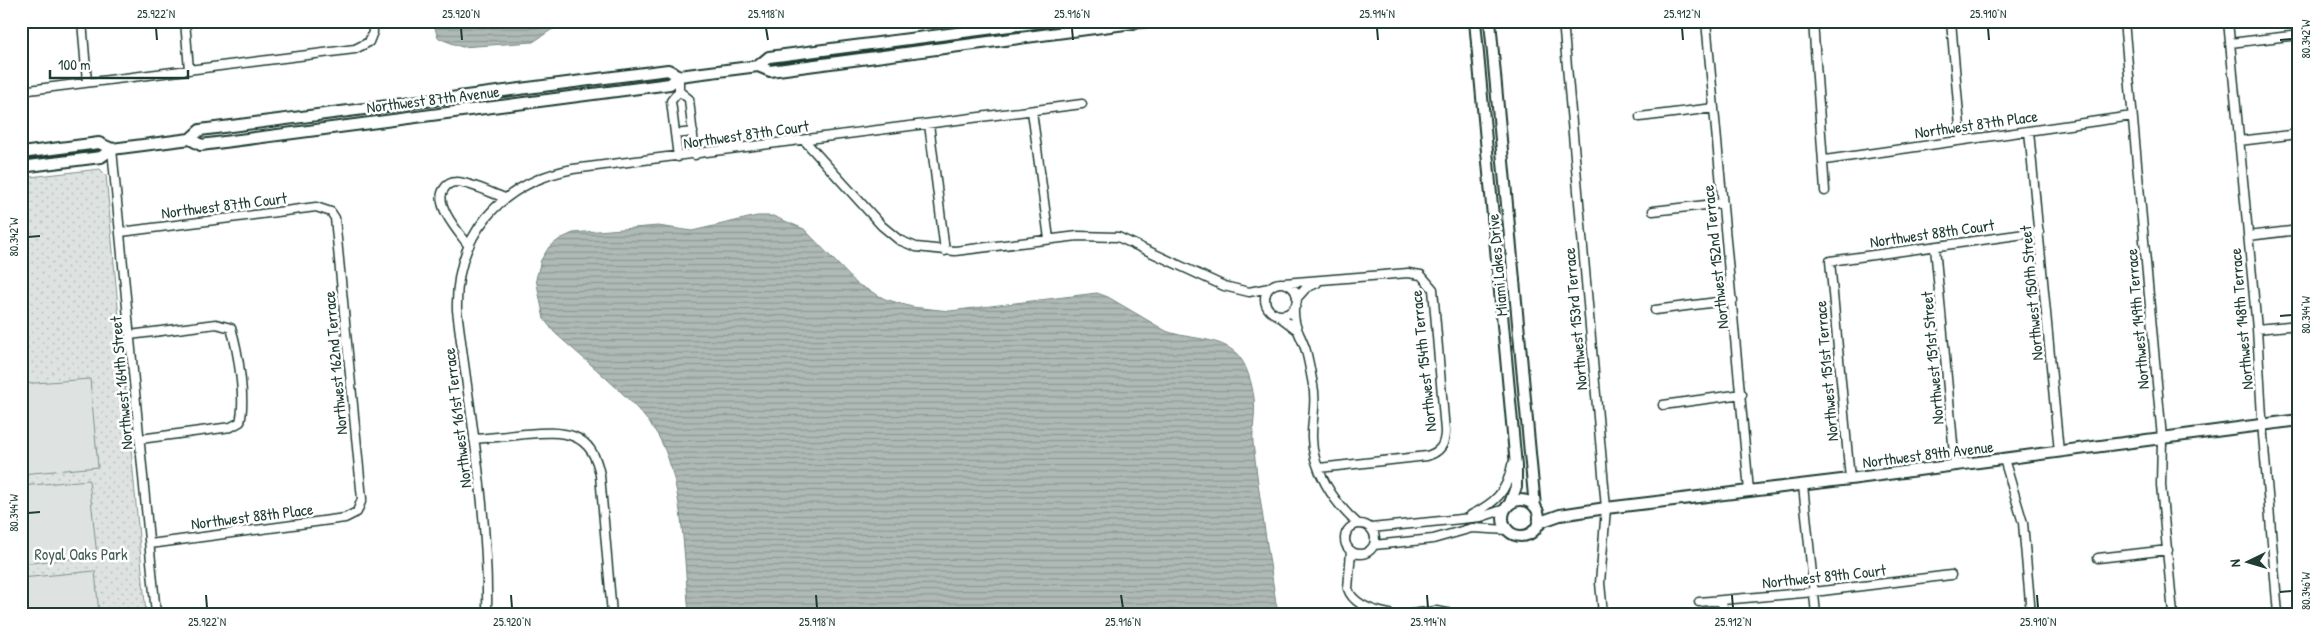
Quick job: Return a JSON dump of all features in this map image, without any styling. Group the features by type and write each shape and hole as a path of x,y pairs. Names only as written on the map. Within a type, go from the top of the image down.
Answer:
{"street":[{"path":"82,21 87,82"},
{"path":"185,21 189,70"},
{"path":"21,91 355,50 369,42 373,32 372,21"},
{"name":"Northwest 87th Avenue","path":"758,66 769,57 1050,21"},
{"name":"Northwest 87th Avenue","path":"190,139 201,145 670,84 678,76 758,66 770,71 1148,21"},
{"name":"Miami Lakes Drive","path":"1475,21 1490,191 1506,338 1514,459 1517,478 1514,495 1508,506"},
{"name":"Miami Lakes Drive","path":"1490,21 1536,509"},
{"name":"Northwest 153rd Terrace","path":"1563,21 1606,508 1600,583 1603,614"},
{"name":"Northwest 152nd Terrace","path":"1706,21 1742,394 1749,491"},
{"path":"1813,21 1825,160 1825,192"},
{"path":"1951,21 1961,140"},
{"name":"Northwest 149th Terrace","path":"2124,21 2162,438 2161,485 2173,614"},
{"name":"Northwest 148th Terrace","path":"2228,21 2257,330 2262,424 2278,614"},
{"path":"2230,44 2299,35"},
{"name":"Northwest 87th Avenue","path":"21,167 101,157 112,149 190,139 200,130 668,70 678,76"},
{"path":"678,76 679,92 671,101 678,157"},
{"path":"679,92 689,99 695,154"},
{"name":"Northwest 87th Court","path":"481,224 505,198 526,184 559,172 1082,104"},
{"path":"1640,117 1714,108"},
{"path":"1032,110 1049,239"},
{"name":"Northwest 87th Place","path":"1825,160 2132,116"},
{"path":"929,124 945,251"},
{"name":"Northwest 150th Street","path":"2029,131 2059,452"},
{"path":"675,134 692,132"},
{"path":"2239,141 2299,134"},
{"path":"804,140 890,234 907,244 924,249 945,251 1078,236 1118,237 1217,283 1249,292 1296,329"},
{"name":"Northwest 87th Avenue","path":"21,153 99,143 112,149"},
{"name":"Northwest 164th Street","path":"112,149 156,614"},
{"path":"469,246 442,206 441,197 444,188 452,182 461,183 505,198"},
{"path":"1653,211 1723,203"},
{"name":"Northwest 87th Court","path":"121,232 316,207 331,212"},
{"name":"Northwest 162nd Terrace","path":"331,212 335,218 362,499 357,512"},
{"name":"Northwest 161st Terrace","path":"481,224 469,246 459,274 457,301 474,439 486,565 487,614"},
{"path":"2248,236 2299,230"},
{"name":"Northwest 88th Court","path":"1830,261 1935,248 2039,232"},
{"name":"Northwest 151st Street","path":"1935,248 1956,466"},
{"name":"Northwest 151st Terrace","path":"1830,261 1850,479"},
{"name":"Northwest 154th Terrace","path":"1319,468 1435,454 1442,448 1445,431 1433,288 1422,275 1408,273 1321,281"},
{"path":"1249,292 1269,288 1274,285 1321,281"},
{"path":"1321,281 1306,288 1297,298 1294,308 1294,321 1306,352 1315,393 1312,435 1313,452 1319,468 1342,510 1348,530 1345,540 1351,551 1348,589 1352,599 1376,611 1389,614"},
{"path":"1284,284 1293,288 1297,298"},
{"path":"1266,304 1269,288"},
{"path":"1655,310 1733,300"},
{"path":"1276,314 1286,315 1294,308"},
{"path":"130,335 216,324 231,328 235,341 244,410 240,422 230,427 140,439"},
{"path":"2257,330 2299,325"},
{"path":"1663,405 1742,394"},
{"name":"Northwest 89th Avenue","path":"1537,526 1543,521 1560,515 1606,508 1956,466 2299,420"},
{"path":"474,439 550,432 569,434 587,445 598,465 612,614"},
{"path":"1470,516 1489,506 1504,491 1511,475 1514,459"},
{"path":"2004,459 2022,523 2031,614"},
{"path":"1803,485 1816,614"},
{"path":"1342,510 1358,524 1371,528 1481,516 1508,506 1515,500 1526,500 1536,509 1537,526 1529,534 1513,534 1508,530 1504,522 1508,506"},
{"name":"Northwest 89th Avenue","path":"1536,509 1560,515"},
{"name":"Northwest 88th Place","path":"150,544 345,518 357,512"},
{"path":"1348,530 1358,524"},
{"path":"1351,570 1374,545 1376,537 1371,528"},
{"path":"1374,545 1433,539 1472,528 1508,530"},
{"path":"2098,558 2168,550"},
{"path":"1351,551 1357,554 1364,554"},
{"name":"Northwest 89th Court","path":"1699,602 1814,592 1951,575"},
{"path":"1722,600 1723,614"},
{"path":"1412,614 1436,611 1453,614"}],"green space":[{"name":"Royal Oaks Park","path":"100,169 106,175 146,614 21,614 21,178"},
{"path":"90,379 98,467 21,474 21,384"},
{"path":"89,480 97,556 21,564 21,486"},
{"path":"95,571 99,614 21,614 21,578"}],"shaded area":[{"path":"433,21 611,21 568,23 551,30 533,42 462,47 438,38"},
{"path":"757,216 773,216 804,229 857,284 885,299 912,307 950,311 1097,293 1108,297 1166,331 1213,341 1231,349 1244,364 1249,375 1253,393 1255,409 1253,443 1255,463 1276,603 1280,614 689,614 679,502 669,460 661,441 653,427 628,399 554,332 544,319 536,279 541,260 549,247 573,233 658,226 692,231"}]}
